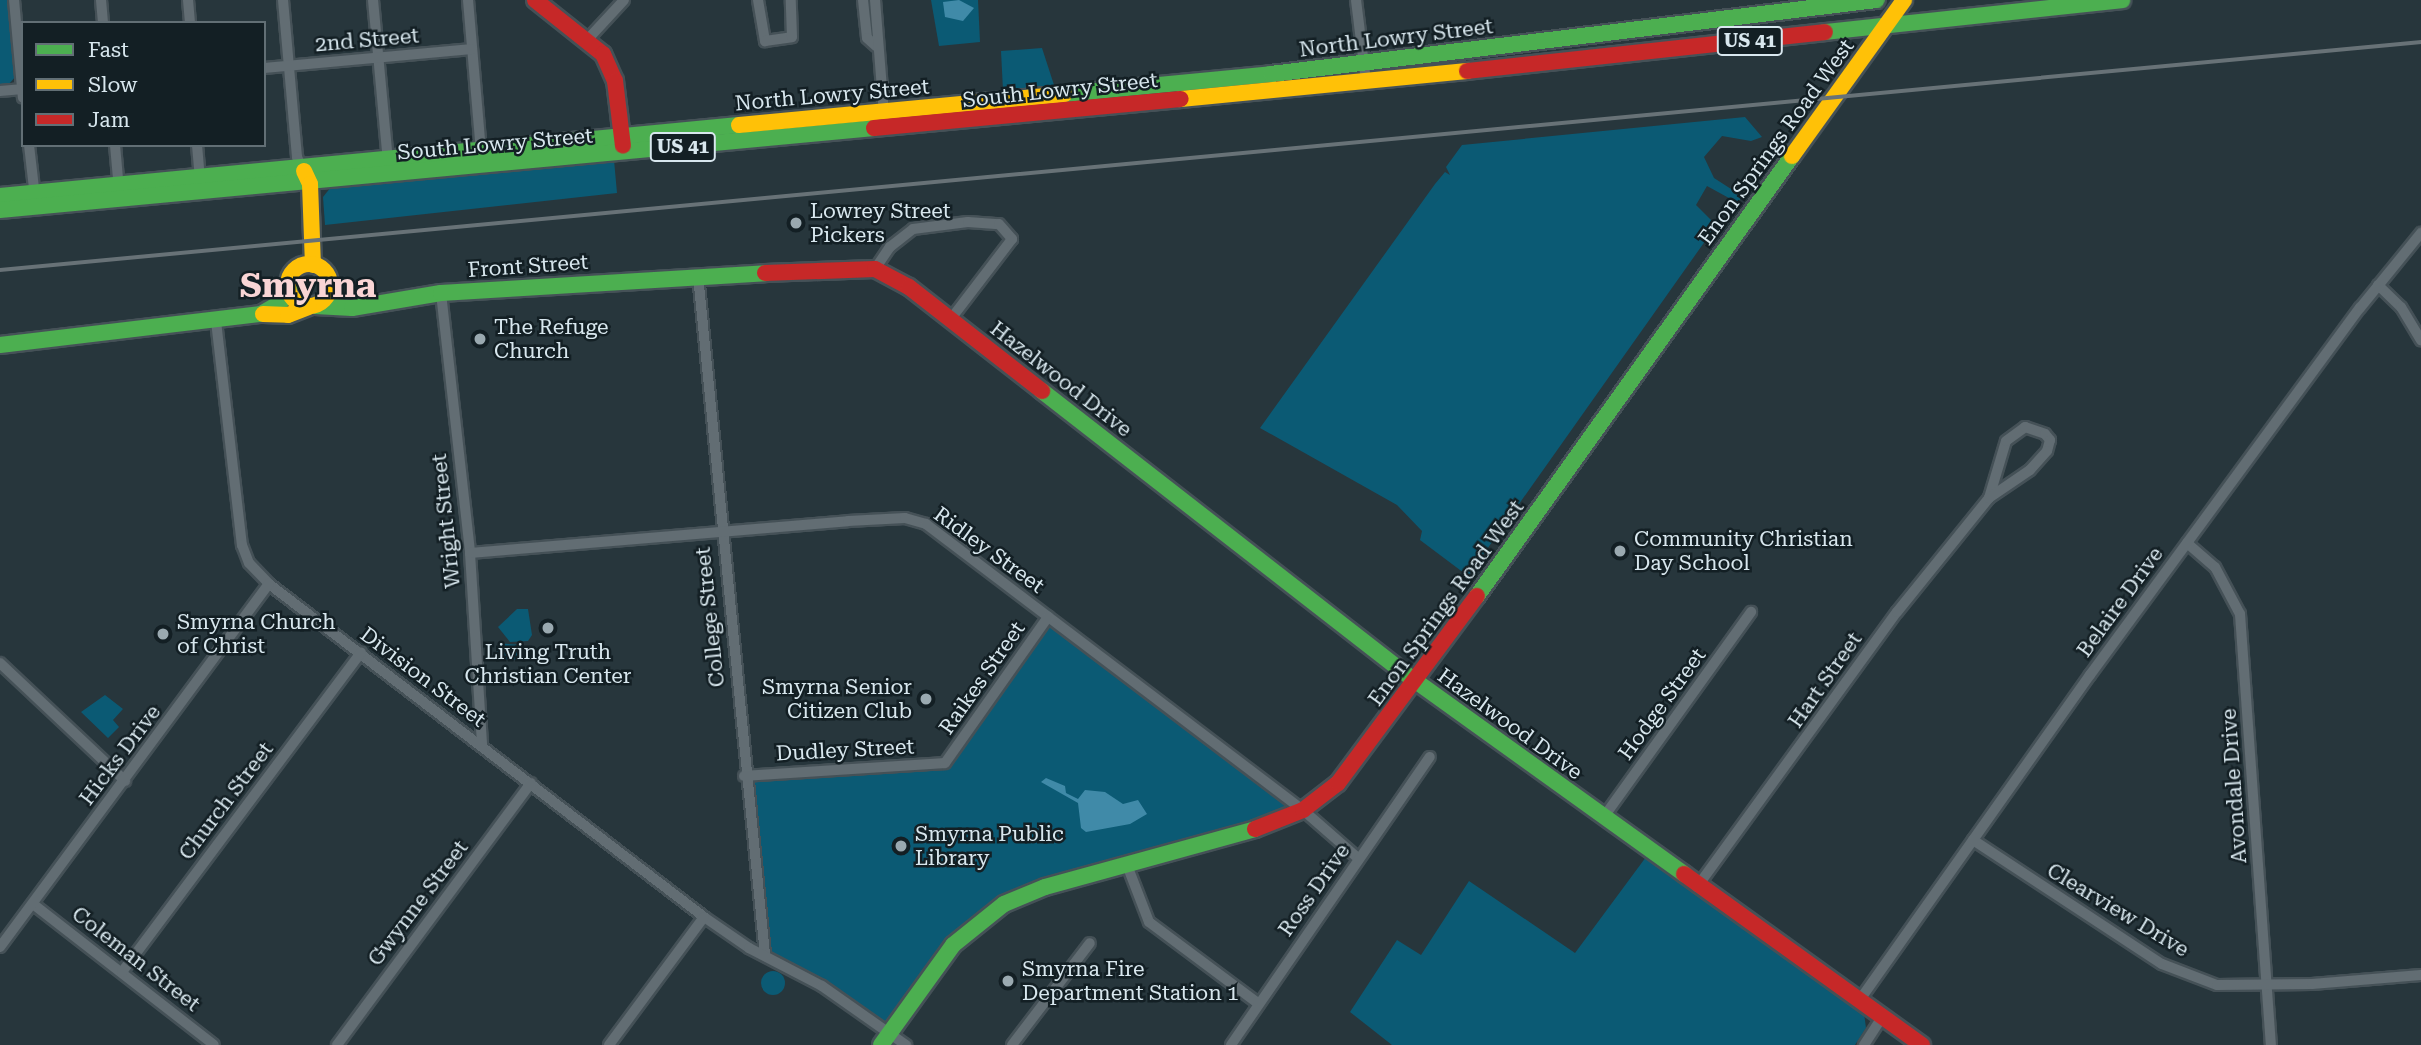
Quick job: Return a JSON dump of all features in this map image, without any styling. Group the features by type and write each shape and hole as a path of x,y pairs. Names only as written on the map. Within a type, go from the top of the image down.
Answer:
{"street":[{"path":"14,0 21,80"},
{"path":"101,0 103,21"},
{"path":"188,0 190,21"},
{"path":"283,0 297,157 310,184 313,265 345,296 362,303"},
{"path":"373,0 389,166"},
{"path":"468,0 482,157"},
{"path":"535,0 588,39 603,54 615,80 622,144"},
{"path":"588,39 624,0"},
{"path":"758,0 765,41 792,37 791,0"},
{"path":"863,0 867,38 876,46"},
{"path":"875,0 876,46 885,128"},
{"path":"1356,0 1366,82"},
{"name":"North Lowry Street","path":"622,144 884,111 1364,63 1876,0"},
{"name":"Enon Springs Road West","path":"886,1039 953,945 990,913 1032,891 1273,824 1303,810 1338,783 1416,682 1904,0"},
{"name":"South Lowry Street","path":"0,210 35,200 200,186 310,184 389,166 482,157 622,144 885,128 1366,82 2122,0"},
{"name":"2nd Street","path":"266,68 472,49"},
{"path":"0,91 21,92"},
{"path":"29,147 35,200"},
{"path":"115,147 119,193"},
{"path":"197,147 200,186"},
{"name":"US 41","path":"200,186 302,168 389,166"},
{"name":"US 41","path":"0,196 35,200"},
{"path":"875,269 890,247 913,229 946,223 999,224 1012,239 950,320"},
{"name":"Belaire Drive","path":"1859,1001 2187,543 2378,285 2421,233"},
{"path":"261,314 280,303 289,289 296,269 313,265"},
{"name":"Hazelwood Drive","path":"698,275 875,269 909,287 1416,682 1697,887 1922,1045"},
{"name":"Front Street","path":"0,345 261,314 288,314 312,306 342,309 362,303 441,293 698,275"},
{"name":"College Street","path":"698,275 744,776 765,955"},
{"path":"289,289 298,303 312,306 328,295 329,279"},
{"path":"2378,285 2401,307 2421,340"},
{"name":"Wright Street","path":"441,293 470,554 482,746"},
{"name":"Division Street","path":"216,321 242,545 250,563 269,584 704,917"},
{"name":"Hart Street","path":"1697,887 1897,612 1989,498 2039,461 2050,446 2045,434 2025,427 2012,434 2001,453 1989,498"},
{"name":"Ridley Street","path":"470,554 721,531 905,519 926,524 1303,810 1359,859"},
{"name":"Avondale Drive","path":"2187,543 2216,567 2239,614 2271,1045"},
{"name":"Hicks Drive","path":"0,947 269,584"},
{"name":"Hodge Street","path":"1603,818 1751,612"},
{"name":"Raikes Street","path":"948,761 1048,617"},
{"name":"Church Street","path":"122,972 361,653"},
{"path":"0,663 125,780"},
{"name":"Ross Drive","path":"1231,1045 1430,757"},
{"name":"Dudley Street","path":"744,776 948,761"},
{"name":"Gwynne Street","path":"337,1045 531,783"},
{"name":"Clearview Drive","path":"1973,840 2162,964 2217,985 2267,985 2421,975"},
{"path":"1127,865 1149,922 1259,1004"},
{"name":"Coleman Street","path":"33,904 214,1045"},
{"path":"609,1045 704,917 765,955 886,1039 906,1045"},
{"path":"1012,1045 1090,943"},
{"path":"1864,1045 1882,1017"}],"shaded area":[{"path":"0,0 10,0 17,75 8,85 0,86"},
{"path":"931,0 978,0 980,42 939,46"},
{"path":"959,0 974,8 963,21 945,17 943,2"},
{"path":"1042,48 1054,85 1003,90 1001,51"},
{"path":"1745,117 1762,137 1751,141 1722,136 1704,157 1714,178 1742,196 1738,203 1707,186 1696,205 1716,225 1714,232 1702,232 1708,237 1468,576 1420,540 1422,531 1397,505 1260,428 1435,184 1445,172 1450,175 1446,167 1462,145"},
{"path":"614,160 617,193 325,225 323,197 331,187"},
{"path":"517,609 528,609 532,635 528,641 510,642 498,627"},
{"path":"1048,617 1303,810 990,913 890,1033 765,955 744,776 937,765"},
{"path":"498,643 523,645 522,660 497,658"},
{"path":"105,695 123,709 113,720 119,727 108,738 81,712"},
{"path":"1046,778 1065,786 1066,793 1078,799 1085,790 1105,792 1123,804 1138,800 1147,814 1130,824 1086,832 1081,828 1078,803 1041,782"},
{"path":"1646,857 1864,1013 1866,1028 1855,1045 1392,1045 1350,1012 1397,940 1421,955 1469,881 1575,953"},
{"path":"773,971 781,975 785,983 781,991 773,995 765,991 761,983 765,975"}],"railway":[{"path":"0,270 2421,42"}],"traffic: fast":[{"path":"1065,94 1271,74 1876,0"},
{"path":"1825,32 2122,0"},
{"path":"0,196 739,125"},
{"path":"0,210 874,128"},
{"path":"1477,596 1792,156"},
{"path":"315,306 352,308 441,293 765,273"},
{"path":"0,345 261,314 280,303 289,289"},
{"path":"1042,391 1403,672 1684,874"},
{"path":"881,1045 953,945 1004,904 1045,887 1255,829"}],"traffic: slow":[{"path":"1792,156 1904,0"},
{"path":"1181,99 1467,71"},
{"path":"739,125 1065,94"},
{"path":"304,171 310,184 313,265"},
{"path":"309,264 324,270 330,285 324,300 309,306 294,300 288,285 294,270 309,264"},
{"path":"263,314 288,315 309,307"}],"traffic: jam":[{"path":"535,0 603,54 615,81 623,146"},
{"path":"1467,71 1825,32"},
{"path":"874,128 1181,99"},
{"path":"765,273 875,269 909,287 1042,391"},
{"path":"1255,829 1303,810 1338,783 1477,596"},
{"path":"1684,874 1922,1045"}],"place":[{"name":"Lowrey Street Pickers","path":"796,223"},
{"name":"The Refuge Church","path":"480,339"},
{"name":"Community Christian Day School","path":"1620,551"},
{"name":"Living Truth Christian Center","path":"548,628"},
{"name":"Smyrna Church of Christ","path":"163,634"},
{"name":"Smyrna Senior Citizen Club","path":"926,699"},
{"name":"Smyrna Public Library","path":"901,846"},
{"name":"Smyrna Fire Department Station 1","path":"1008,981"}],"district":[{"name":"Smyrna","path":"308,286"}]}
